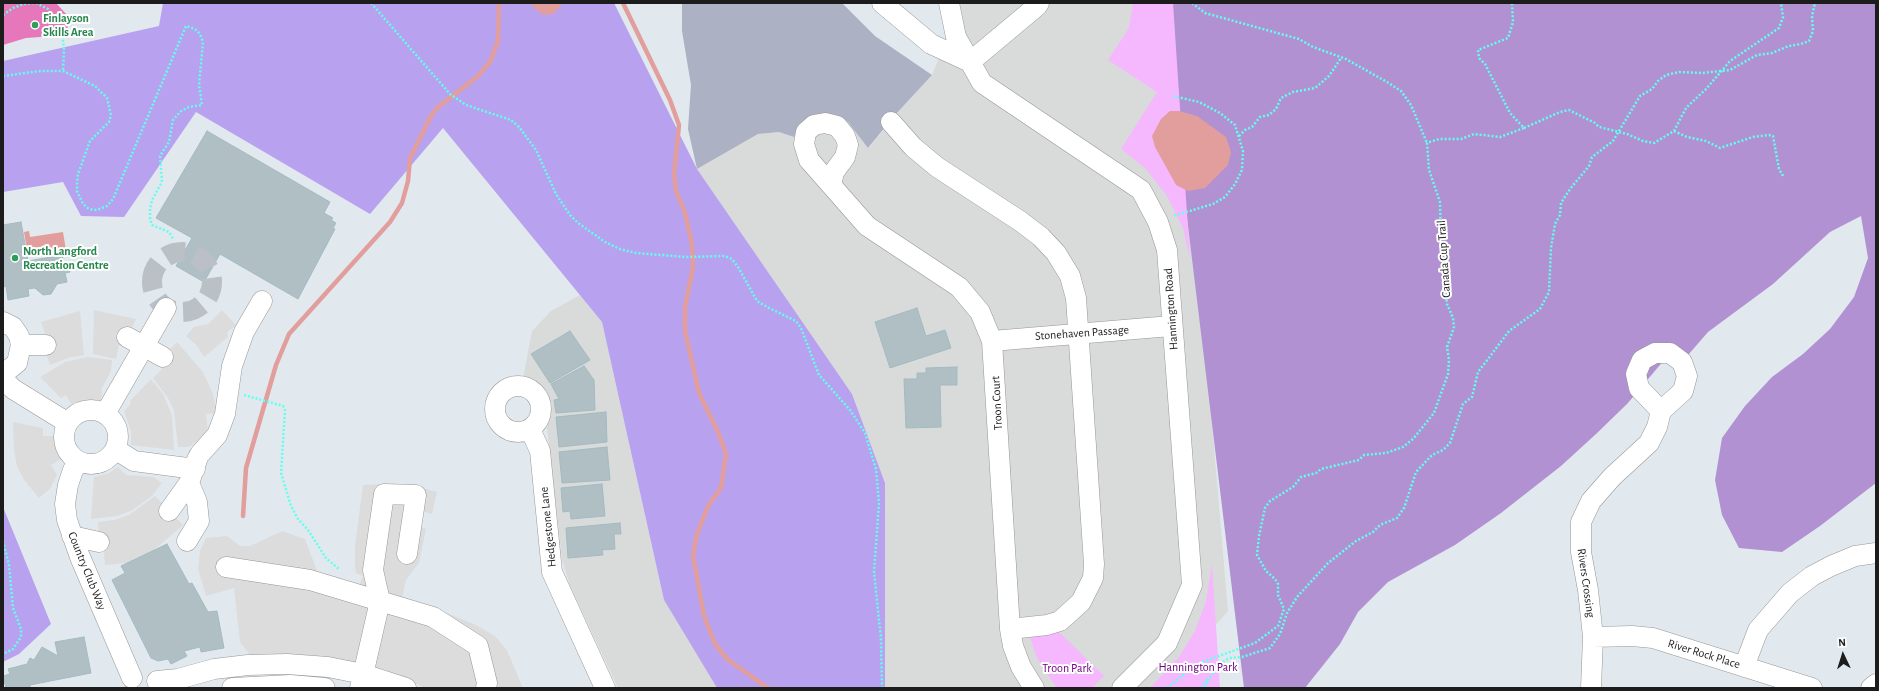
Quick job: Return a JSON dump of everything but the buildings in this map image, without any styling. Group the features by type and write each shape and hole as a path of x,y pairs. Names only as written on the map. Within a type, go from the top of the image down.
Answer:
{"street":[{"path":"882,3 931,44 970,62 1039,3"},
{"name":"Hannington Road","path":"949,3 956,37 982,83 1141,190 1158,222 1167,250 1171,326 1192,585 1167,643 1122,688"},
{"path":"891,122 913,147 937,167 1020,221 1041,237 1056,253 1070,276 1076,298 1094,564 1093,578 1088,591 1081,602 1060,621 1047,625 1010,629"},
{"name":"Troon Court","path":"831,185 868,226 959,287 980,312 992,340 1010,629 1013,646 1031,687"},
{"path":"169,511 196,461 217,435 225,414 234,360 244,332 262,301"},
{"path":"105,414 114,383 136,341 166,308"},
{"path":"3,322 13,327 19,336 21,345 17,363 3,374"},
{"name":"Stonehaven Passage","path":"992,340 1171,326"},
{"path":"136,341 163,357"},
{"path":"21,345 46,345"},
{"path":"3,379 13,389 68,423"},
{"path":"86,410 97,410 105,414 113,422 118,432 115,449 108,458 100,462 79,462 70,454 66,445 65,434 68,423 76,415 86,410"},
{"name":"Rivers Crossing","path":"1591,688 1593,637 1588,590 1580,552 1581,522 1591,501 1612,477 1649,443 1658,427 1661,411"},
{"name":"Hedgestone Lane","path":"530,430 540,451 552,572 605,688"},
{"path":"115,449 134,461 196,461"},
{"path":"188,541 199,521 196,461"},
{"name":"Country Club Way","path":"79,462 61,484 67,520 127,683"},
{"path":"361,681 380,601 373,570 384,494 416,495 407,554"},
{"path":"72,536 99,542"},
{"path":"1744,667 1758,630 1790,593 1812,576 1831,566 1855,556 1876,553"},
{"path":"226,567 310,580 433,617 478,646 487,683 486,688"},
{"name":"River Rock Place","path":"1593,637 1632,636 1653,638 1812,688"},
{"path":"127,683 145,677 161,684 214,669 272,664 328,667 361,681 406,688"},
{"path":"1871,688 1876,684"},
{"path":"232,688 290,685 325,688"}],"path":[{"path":"3,15 18,6 35,3 48,9 62,33 64,49 63,71"},
{"path":"371,3 450,94 466,105 511,120 520,127 536,150 556,194 570,216 578,224 605,242 620,249 636,253 686,257 718,255 732,259 757,301 796,321 806,338 819,375 850,410 865,433 873,456 879,503 874,572 881,639 882,688"},
{"path":"1192,3 1205,13 1299,39 1313,47 1341,58 1401,91 1411,105 1428,143 1439,139 1461,139 1474,134 1500,137 1560,112 1569,110 1595,123 1599,127 1654,143 1674,131 1686,108 1706,89 1730,61 1778,28 1783,17 1781,3"},
{"path":"1512,3 1513,22 1508,38 1478,50 1479,58 1485,64 1510,112 1524,128"},
{"path":"1200,688 1224,661 1230,658 1242,657 1270,648 1278,640 1287,613 1296,597 1328,563 1356,541 1373,532 1380,525 1397,518 1404,508 1416,472 1428,458 1443,450 1450,443 1463,404 1472,397 1478,372 1509,331 1540,309 1549,292 1551,248 1555,224 1560,215 1561,203 1588,166 1592,157 1606,148 1613,141 1640,96 1652,89 1658,81 1666,75 1679,72 1690,74 1730,70 1756,55 1772,53 1809,40 1813,31 1812,16 1815,3"},
{"path":"3,76 40,71 63,71 95,86 107,98 111,115 109,122 90,141 78,174 77,183 77,191 83,204 89,209 97,210 106,206 113,199 186,26 195,29 200,34 203,42 199,85 202,105 185,109 173,120 169,142 160,156 162,182 152,200 150,209 150,219 152,225 169,232 174,240"},
{"path":"1239,136 1245,130 1252,127 1260,117 1269,114 1276,109 1281,98 1293,92 1315,88 1329,76 1341,58"},
{"path":"1158,222 1189,210 1213,204 1225,197 1235,184 1242,170 1243,151 1235,125 1220,113 1199,102 1173,96"},
{"path":"1674,131 1687,137 1706,141 1720,148 1753,137 1773,136 1779,170 1782,176"},
{"name":"Canada Cup Trail","path":"1167,688 1188,671 1205,661 1255,643 1278,626 1284,609 1278,595 1278,584 1266,571 1257,554 1265,508 1270,501 1293,487 1301,477 1316,473 1321,469 1359,460 1364,455 1386,453 1403,447 1413,439 1434,413 1448,374 1449,360 1447,347 1454,327 1453,318 1447,304 1444,279 1446,263 1445,252 1441,243 1440,202 1429,170 1428,143"},
{"path":"254,398 283,406 285,410 281,472 291,506 298,519 308,530 326,558 342,573"},
{"path":"3,542 9,565 13,608 21,629 21,637 13,649 3,654"},
{"path":"1205,688 1209,678"}],"shaded area":[{"name":"Finlayson Skills Area","path":"3,3 56,3 67,15 68,35 26,38 3,45"},
{"path":"163,3 614,3 697,169 852,394 885,483 885,688 717,688 664,600 602,322 443,128 370,214 196,112 124,217 81,216 63,182 3,192 3,61 159,26"},
{"path":"529,3 561,3 561,6 553,14 543,15"},
{"path":"682,3 842,3 875,36 932,75 895,115 868,148 848,122 836,115 824,113 796,132 794,137 779,132 758,134 697,169 688,129 691,85 682,31"},
{"path":"943,3 1170,3 1185,106 1228,611 1161,688 885,688 885,483 852,394 697,169 758,134 779,132 794,137 796,132 824,113 836,115 848,122 869,148 895,115 932,75 947,38"},
{"path":"1161,3 1876,3 1876,483 1820,526 1782,552 1739,548 1722,515 1715,480 1722,438 1745,406 1772,377 1803,354 1830,329 1854,297 1868,258 1861,216 1830,232 1773,284 1708,332 1682,362 1670,353 1627,404 1596,434 1561,466 1501,513 1455,545 1388,582 1358,612 1340,644 1305,688 1244,688"},
{"path":"1170,111 1179,111 1197,116 1226,137 1231,152 1228,165 1205,188 1188,191 1176,185 1155,147 1152,136 1161,119"},
{"path":"29,231 30,237 63,232 66,250 28,256 24,232"},
{"path":"580,295 602,322 664,600 717,688 618,688 570,586 562,559 547,428 549,403 541,388 523,378 532,331 551,311"},
{"path":"94,310 136,319 123,345 119,344 116,359 93,354"},
{"path":"222,310 236,325 227,332 228,337 204,357 197,346 186,336 194,327 208,324"},
{"path":"80,311 84,355 68,358 50,365 46,353 45,333 41,322"},
{"path":"177,342 203,372 213,394 217,413 206,414 208,433 189,447 178,447 174,411 168,398 153,378 162,369 157,363"},
{"path":"88,357 112,360 111,371 102,388 101,400 81,401 73,407 66,395 61,398 40,377 65,362"},
{"path":"151,379 163,394 172,415 174,450 131,445 131,431 124,411 131,404 130,401"},
{"path":"13,422 43,428 43,436 55,436 61,459 51,465 57,475 50,489 39,498 24,480 17,466 14,450"},
{"path":"118,467 126,475 153,477 162,483 153,495 131,511 117,516 91,519 94,477 107,474"},
{"path":"363,485 411,485 437,492 432,514 420,511 416,525 426,529 419,563 406,580 401,602 447,613 476,625 495,636 507,650 523,688 425,688 384,669 310,655 250,655 240,642 234,588 206,596 198,569 200,551 206,538 227,536 240,546 250,546 282,531 305,539 319,576 358,588 363,576 356,573 355,545"},
{"path":"155,496 183,525 153,551 126,563 105,565 104,551 100,551 98,522 114,520 129,515"},
{"path":"3,507 51,624 19,654 3,662"}],"green space":[{"path":"1133,3 1173,3 1190,259 1183,228 1167,196 1146,169 1121,149 1157,92 1108,60 1129,28"},
{"name":"Hannington Park","path":"1212,564 1220,688 1150,688 1179,657 1195,631 1206,601"},
{"name":"Troon Park","path":"1058,631 1104,676 1092,688 1057,688 1041,665 1035,653 1029,633"}],"waterway":[{"path":"243,516 246,468 276,365 289,334 390,222 402,203 408,181 410,158 431,116 437,108 478,76 490,62 498,41 499,3"},
{"path":"623,3 670,100 679,125 674,173 676,191 685,213 692,245 693,267 685,307 685,331 699,393 718,432 726,454 721,488 708,506 697,534 693,555 704,616 715,644 728,660 768,688"}],"tunnel":[{"path":"182,252 199,257 207,265 212,282 207,299 199,307 182,312 165,307 157,299 152,282 157,265 165,257 182,252"}],"place":[{"name":"Finlayson Skills Area","path":"35,25"},
{"name":"North Langford Recreation Centre","path":"15,258"}]}
